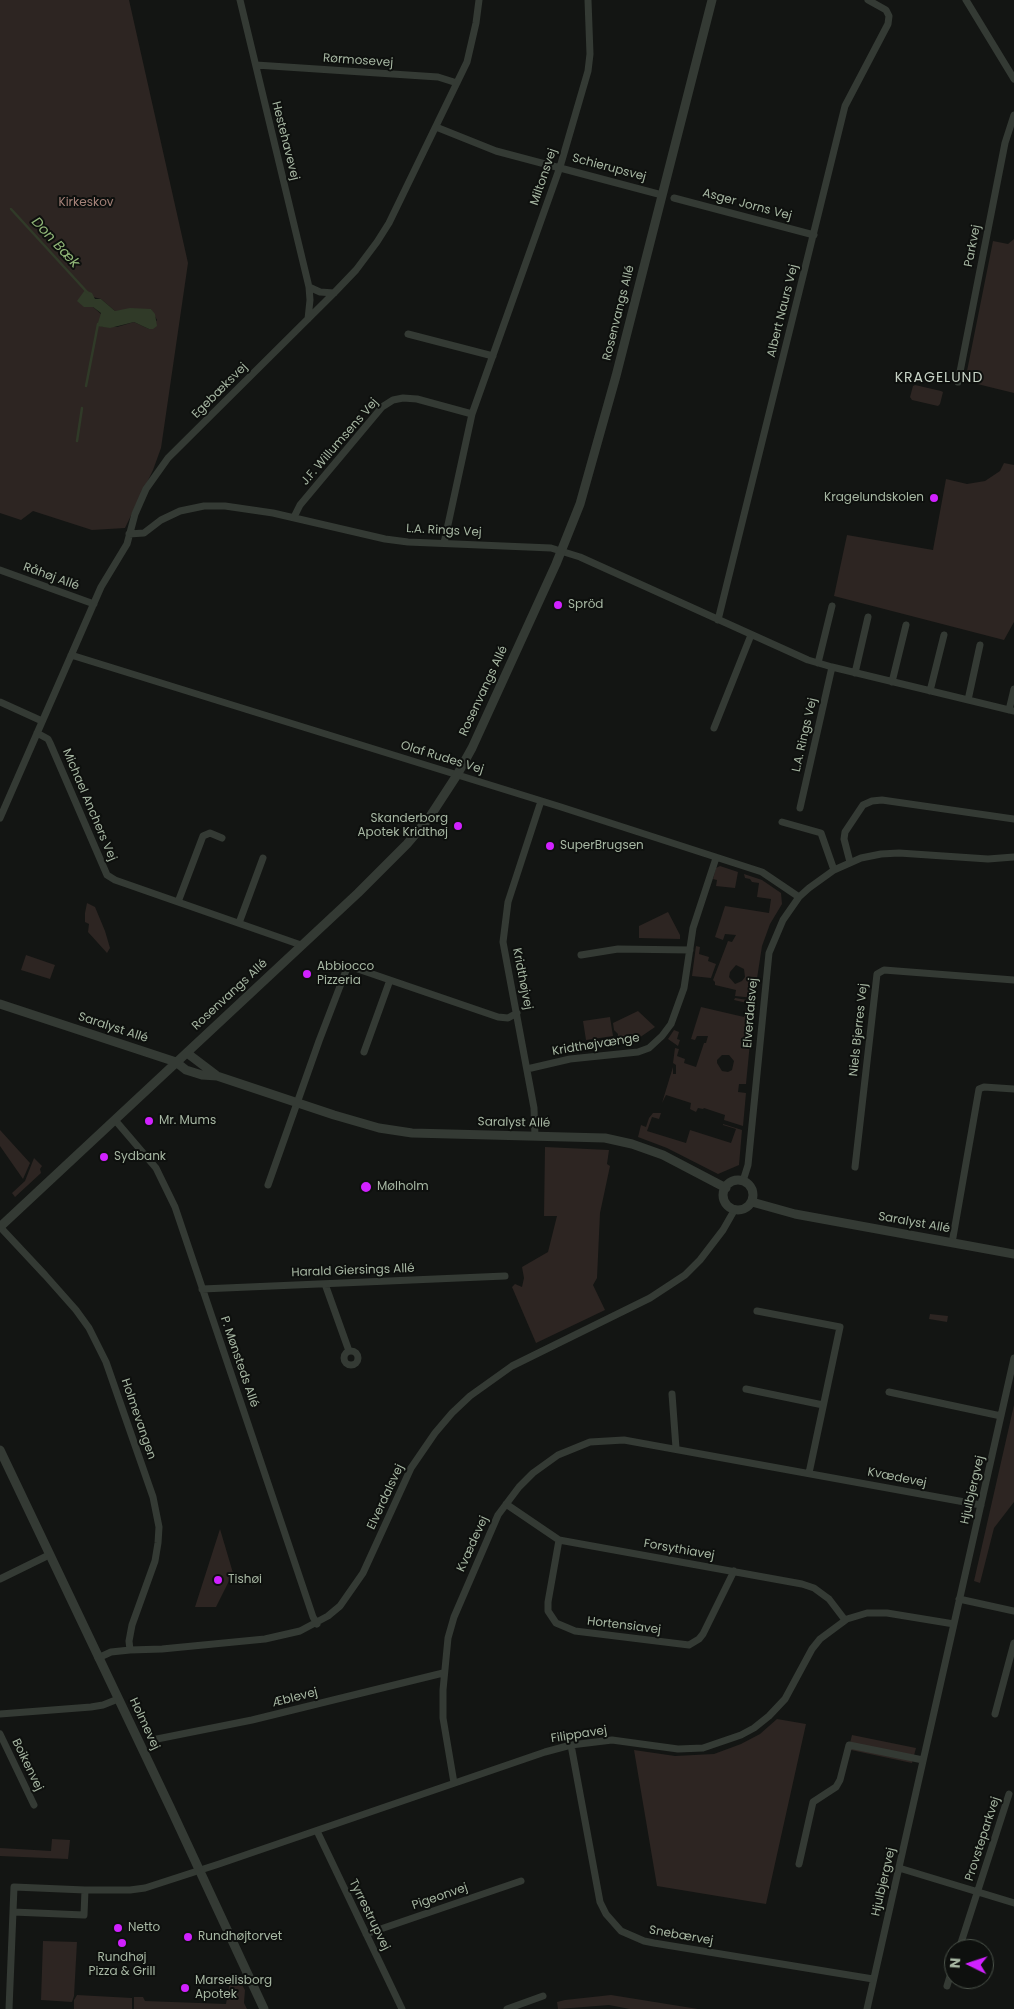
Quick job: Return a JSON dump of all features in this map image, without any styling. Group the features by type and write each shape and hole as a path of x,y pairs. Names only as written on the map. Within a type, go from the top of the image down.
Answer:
{"street":[{"name":"Hestehavevej","path":"240,0 309,287 308,319"},
{"name":"Egebæksvej","path":"0,818 101,587 127,544 135,514 146,489 168,458 334,294 356,270 381,236 467,62 478,0"},
{"name":"Miltonsvej","path":"444,543 472,414 560,167 588,71 590,54 588,0"},
{"name":"Rosenvangs Allé","path":"0,1227 358,893 407,844 440,802 457,775 472,748 562,550 580,504 602,431 712,0"},
{"name":"Albert Naurs Vej","path":"718,620 845,106 888,24 889,16 886,10 868,0"},
{"path":"966,0 1014,79"},
{"name":"Rørmosevej","path":"256,65 438,77 457,83"},
{"name":"Parkvej","path":"958,382 1005,143 1014,115"},
{"name":"Schierupsvej","path":"436,127 496,151 662,194"},
{"name":"Asger Jorns Vej","path":"674,198 814,235"},
{"path":"309,287 320,292 334,294"},
{"path":"408,334 492,356"},
{"name":"J.F. Willumsens Vej","path":"294,517 300,506 382,407 393,400 403,398 417,399 472,414"},
{"name":"L.A. Rings Vej","path":"129,534 144,533 161,520 180,511 204,506 248,508 385,539 542,546 562,550 751,635 832,668 1012,710"},
{"name":"Råhøj Allé","path":"0,570 94,604"},
{"path":"818,663 832,606"},
{"path":"855,673 868,617"},
{"path":"892,682 906,625"},
{"path":"714,728 751,635"},
{"path":"930,691 944,635"},
{"path":"968,700 980,645"},
{"name":"Olaf Rudes Vej","path":"71,655 541,801 762,872 799,898"},
{"name":"L.A. Rings Vej","path":"800,808 832,668"},
{"path":"1012,710 1014,689"},
{"path":"0,702 42,721"},
{"name":"Michael Anchers Vej","path":"37,733 48,739 50,743 107,875 115,880 302,945"},
{"path":"850,862 844,839 845,832 863,805 872,801 882,800 1014,819"},
{"name":"Kridthøjvej","path":"535,1136 534,1108 505,956 504,929 508,902 541,801"},
{"path":"782,822 821,833 834,870"},
{"path":"178,902 204,836 210,833 222,838"},
{"name":"Elverdalsvej","path":"743,1181 748,1165 769,953 783,920 799,898 809,888 834,870 850,862 881,854 899,853 988,859 1014,858"},
{"path":"240,923 263,858"},
{"name":"Kridthøjvænge","path":"528,1069 570,1059 638,1052 656,1042 671,1024 677,1011 684,988 698,910 716,858"},
{"path":"581,955 618,949 690,950"},
{"path":"268,1185 347,968 352,967 498,1017 508,1018 517,1013"},
{"name":"Niels Bjerres Vej","path":"855,1167 877,974 884,970 1014,980"},
{"path":"364,1052 390,980"},
{"name":"Saralyst Allé","path":"0,1004 176,1062 186,1070 202,1075 217,1076 364,1124 402,1132 605,1138 632,1144 663,1155 726,1188"},
{"name":"Saralyst Allé","path":"186,1053 217,1076"},
{"path":"952,1243 979,1089 984,1087 1014,1089"},
{"name":"P. Mønsteds Allé","path":"114,1120 156,1168 175,1207 313,1617 317,1624"},
{"path":"735,1181 743,1181 751,1187 753,1192 752,1202 744,1208 735,1209 730,1207 724,1198 726,1188 735,1181"},
{"name":"Saralyst Allé","path":"752,1202 795,1214 1014,1254"},
{"name":"Elverdalsvej","path":"98,1658 111,1652 265,1640 300,1632 317,1624 340,1606 363,1573 411,1468 435,1433 452,1413 470,1396 512,1366 650,1298 685,1275 700,1260 735,1209"},
{"name":"Holmevangen","path":"0,1227 46,1275 89,1328 106,1362 153,1497 159,1527 158,1543 155,1561 132,1625 129,1641 130,1650"},
{"name":"Harald Giersings Allé","path":"202,1289 505,1276"},
{"path":"326,1284 349,1351"},
{"path":"757,1311 840,1327 809,1473"},
{"name":"Hjulbjergvej","path":"867,2009 1014,1358"},
{"path":"746,1390 823,1405"},
{"path":"889,1392 1001,1416"},
{"path":"672,1394 676,1448"},
{"name":"Kvædevej","path":"454,1784 443,1718 443,1673 448,1638 454,1617 498,1516 519,1487 558,1455 590,1442 624,1440 981,1505"},
{"name":"Holmevej","path":"0,1450 264,2009"},
{"name":"Forsythiavej","path":"506,1504 559,1540 734,1571 814,1588 829,1599 845,1620"},
{"name":"Hortensiavej","path":"559,1540 548,1602 548,1612 556,1623 575,1631 689,1645 703,1634 734,1571"},
{"path":"0,1579 49,1555"},
{"path":"959,1599 1014,1611"},
{"name":"Filippavej","path":"13,1912 14,1887 85,1890 145,1888 571,1745 612,1740 678,1749 703,1748 741,1735 770,1716 785,1699 812,1650 827,1633 845,1620 867,1613 887,1612 954,1624"},
{"path":"995,1714 1014,1643"},
{"name":"Æblevej","path":"152,1740 252,1720 443,1673"},
{"path":"0,1714 91,1707 103,1705 118,1698"},
{"name":"Boikenvej","path":"0,1734 34,1805"},
{"name":"Snebærvej","path":"571,1745 600,1902 606,1914 621,1931 654,1944 873,1978"},
{"path":"799,1864 813,1802 836,1787 840,1780 849,1745 923,1760"},
{"name":"Provsteparkvej","path":"962,1939 1009,1794"},
{"name":"Tyrrestrupvej","path":"316,1831 402,2009"},
{"name":"Provsteparkvej","path":"899,1868 1014,1903"},
{"name":"Pigeonvej","path":"366,1934 521,1881"},
{"path":"8,2009 13,1912 84,1915 85,1890"},
{"path":"507,2009 543,1996"}],"green space":[{"name":"Kirkeskov","path":"0,0 129,0 188,263 161,448 153,470 125,528 92,530 33,511 21,520 0,513","holes":["93,297 101,299 115,311 151,309 157,320 149,329 134,322 117,327 103,327 101,326 101,314 93,307"]},
{"path":"1014,239 1014,393 965,381 993,241 1008,244"},
{"path":"915,385 943,392 940,404 938,406 912,400 910,397"},
{"path":"1004,463 1014,465 1014,622 1004,640 834,596 847,535 933,550 946,479 967,484 985,481 1000,471"},
{"path":"720,866 738,872 735,888 716,886 717,880 713,879 716,868"},
{"path":"744,874 762,880 781,893 782,904 770,924 762,946 754,998 735,996 736,990 715,985 713,980 728,941 732,942 736,935 725,934 723,940 715,937 725,906 769,913 771,899 757,897 759,883 745,878","holes":["736,965 744,969 745,977 742,981 735,984 729,977 730,972"]},
{"path":"87,903 95,907 105,931 110,948 107,953 88,932 89,924 85,922"},
{"path":"668,912 680,935 680,939 639,938 639,926"},
{"path":"696,946 700,947 699,954 709,957 708,961 716,964 711,978 692,976"},
{"path":"26,955 55,965 50,979 21,970"},
{"path":"735,998 754,1001 746,1084 739,1084 738,1092 746,1093 743,1126 724,1120 725,1115 704,1108 698,1108 696,1112 690,1109 691,1103 666,1095 662,1103 673,1067 673,1074 676,1074 676,1065 673,1063 675,1048 679,1049 677,1056 685,1059 684,1063 696,1067 704,1043 706,1043 708,1036 697,1036 695,1040 691,1039 701,1007 744,1017 747,1003 734,1000","holes":["722,1055 729,1055 734,1061 732,1070 728,1072 722,1071 717,1060"]},
{"path":"638,1011 655,1027 636,1040 618,1042 618,1034 614,1030 613,1023"},
{"path":"610,1017 613,1036 586,1040 583,1021"},
{"path":"674,1030 679,1032 677,1039 680,1040 678,1046 668,1039"},
{"path":"653,1113 661,1113 659,1119 652,1117 647,1131 686,1143 690,1130 731,1143 736,1129 723,1124 742,1130 739,1165 718,1174 667,1148 638,1137 641,1125 646,1127"},
{"path":"0,1130 30,1163 23,1179 0,1146"},
{"path":"545,1147 609,1150 607,1164 610,1166 600,1213 597,1278 593,1285 605,1310 536,1343 512,1287 515,1284 522,1287 524,1278 522,1267 548,1252 557,1216 544,1216"},
{"path":"34,1158 42,1166 40,1169 41,1173 15,1197 12,1193 25,1181"},
{"path":"930,1314 948,1316 947,1322 929,1319"},
{"path":"1014,1405 1014,1502 994,1528 980,1583 974,1581"},
{"path":"220,1529 233,1573 216,1607 195,1607"},
{"path":"777,1719 806,1724 766,1904 657,1886 634,1750 675,1756 714,1754 741,1744 760,1734"},
{"path":"852,1735 916,1748 912,1763 851,1750"},
{"path":"52,1839 70,1840 68,1859 0,1856 0,1848 51,1851"},
{"path":"43,1941 77,1942 72,2002 41,2000"},
{"path":"238,1978 245,1990 244,2003 247,2009 134,2009 134,1997 143,1997 145,2001 226,2004 230,1981"},
{"path":"77,1995 132,1998 132,2009 74,2009 74,2000"},
{"path":"611,1995 698,2009 630,2009 609,2005 558,2009 557,2002"}],"shaded area":[{"path":"85,290 92,293 95,299 101,299 115,311 130,308 151,309 155,314 157,326 149,329 134,322 110,328 97,326 101,313 93,307 84,307 77,301"}],"waterway":[{"name":"Don Bæk","path":"11,209 87,292"},
{"path":"86,386 98,324"},
{"path":"77,441 82,408"}],"place":[{"name":"Kragelundskolen","path":"934,498"},
{"name":"Spröd","path":"558,605"},
{"name":"Skanderborg Apotek Kridthøj","path":"458,826"},
{"name":"SuperBrugsen","path":"550,846"},
{"name":"Abbiocco Pizzeria","path":"307,974"},
{"name":"Mr. Mums","path":"149,1121"},
{"name":"Sydbank","path":"104,1157"},
{"name":"Mølholm","path":"366,1187"},
{"name":"Tishøi","path":"218,1580"},
{"name":"Netto","path":"118,1928"},
{"name":"Rundhøjtorvet","path":"188,1937"},
{"name":"Rundhøj Pizza & Grill","path":"122,1943"},
{"name":"Marselisborg Apotek","path":"185,1988"}],"district":[{"name":"KRAGELUND","path":"939,378"}]}
